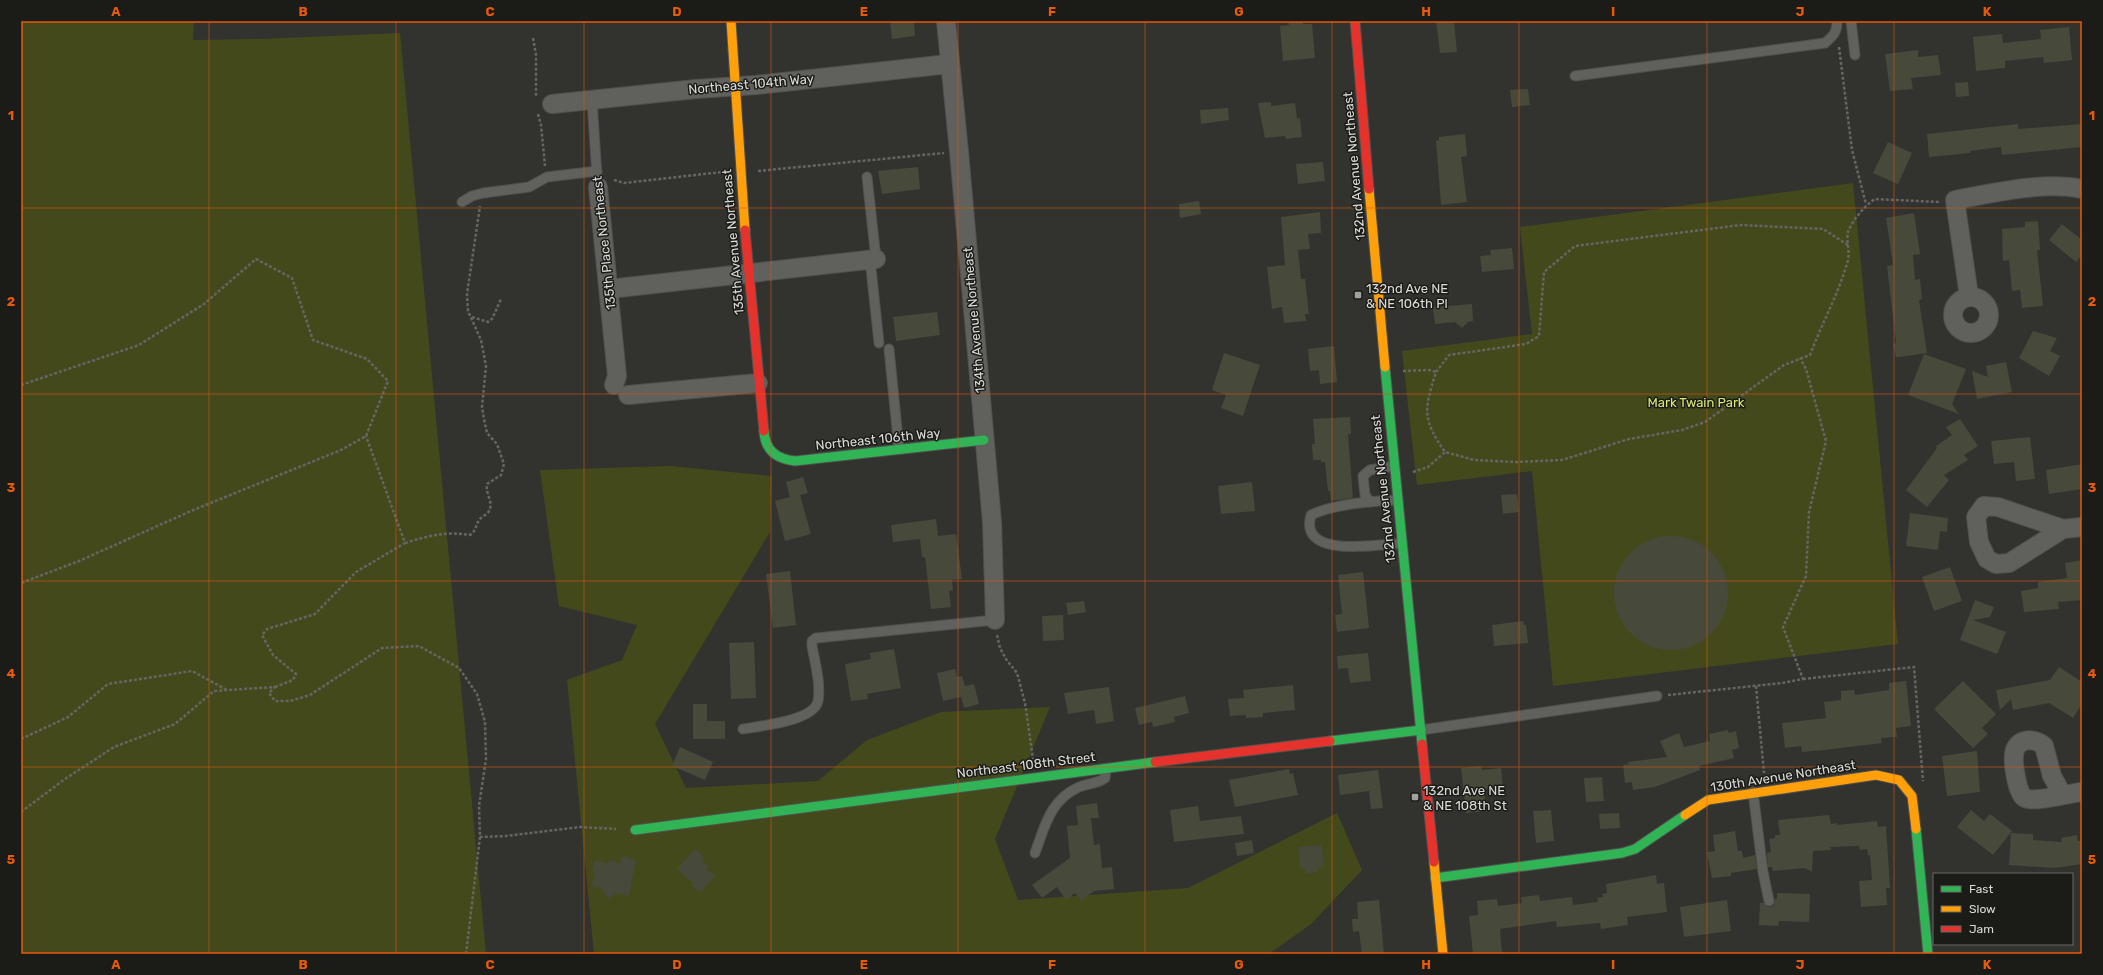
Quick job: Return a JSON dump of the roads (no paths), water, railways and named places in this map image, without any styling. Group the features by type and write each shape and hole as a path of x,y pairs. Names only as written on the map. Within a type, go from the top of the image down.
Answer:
{"street":[{"name":"135th Avenue Northeast","path":"731,21 734,86 758,383 767,447 776,456"},
{"name":"134th Avenue Northeast","path":"946,21 992,522 995,620"},
{"name":"132nd Avenue Northeast","path":"1355,21 1395,470 1443,954"},
{"name":"Northeast 104th Way","path":"552,104 949,64"},
{"name":"135th Place Northeast","path":"597,178 617,376 614,384"},
{"path":"1969,296 1955,200 2020,189 2070,187 2082,189"},
{"path":"608,289 873,259"},
{"path":"628,395 758,383"},
{"name":"Northeast 106th Way","path":"776,456 783,460 795,461 984,440"},
{"path":"2063,529 2009,563 1996,564 1987,559 1979,542 1976,517 1984,506 1998,507 2063,529 2082,527"},
{"name":"Northeast 108th Street","path":"635,830 1106,768 1421,730"},
{"name":"130th Avenue Northeast","path":"1435,878 1622,853 1635,849 1708,800 1753,792 1876,775 1899,780 1912,796 1923,888 1923,914 1928,954"},
{"path":"2062,794 2082,792"}],"lane":[{"path":"1575,76 1824,43 1834,36 1837,29 1837,21"},
{"path":"1851,21 1855,55"},
{"name":"135th Place Northeast","path":"592,101 597,178"},
{"path":"462,202 472,196 483,193 529,187 547,177 597,178"},
{"path":"867,177 879,343"},
{"path":"889,349 899,449"},
{"path":"1370,502 1365,495 1363,476 1374,469 1395,470"},
{"path":"1398,500 1370,502 1320,510 1311,514 1308,524 1311,534 1320,541 1336,546 1370,546 1402,543"},
{"path":"743,729 794,719 807,715 816,708 818,701 818,686 812,641 816,638 995,620"},
{"path":"1421,730 1657,696"},
{"path":"1035,853 1050,813 1062,797 1080,787 1098,783 1105,778 1106,768"},
{"path":"1753,792 1763,872 1769,901"}],"place":[{"name":"132nd Ave NE & NE 106th Pl","path":"1358,295"},
{"name":"132nd Ave NE & NE 108th St","path":"1415,797"}],"park label":[{"name":"Mark Twain Park","path":"1696,402"}]}
